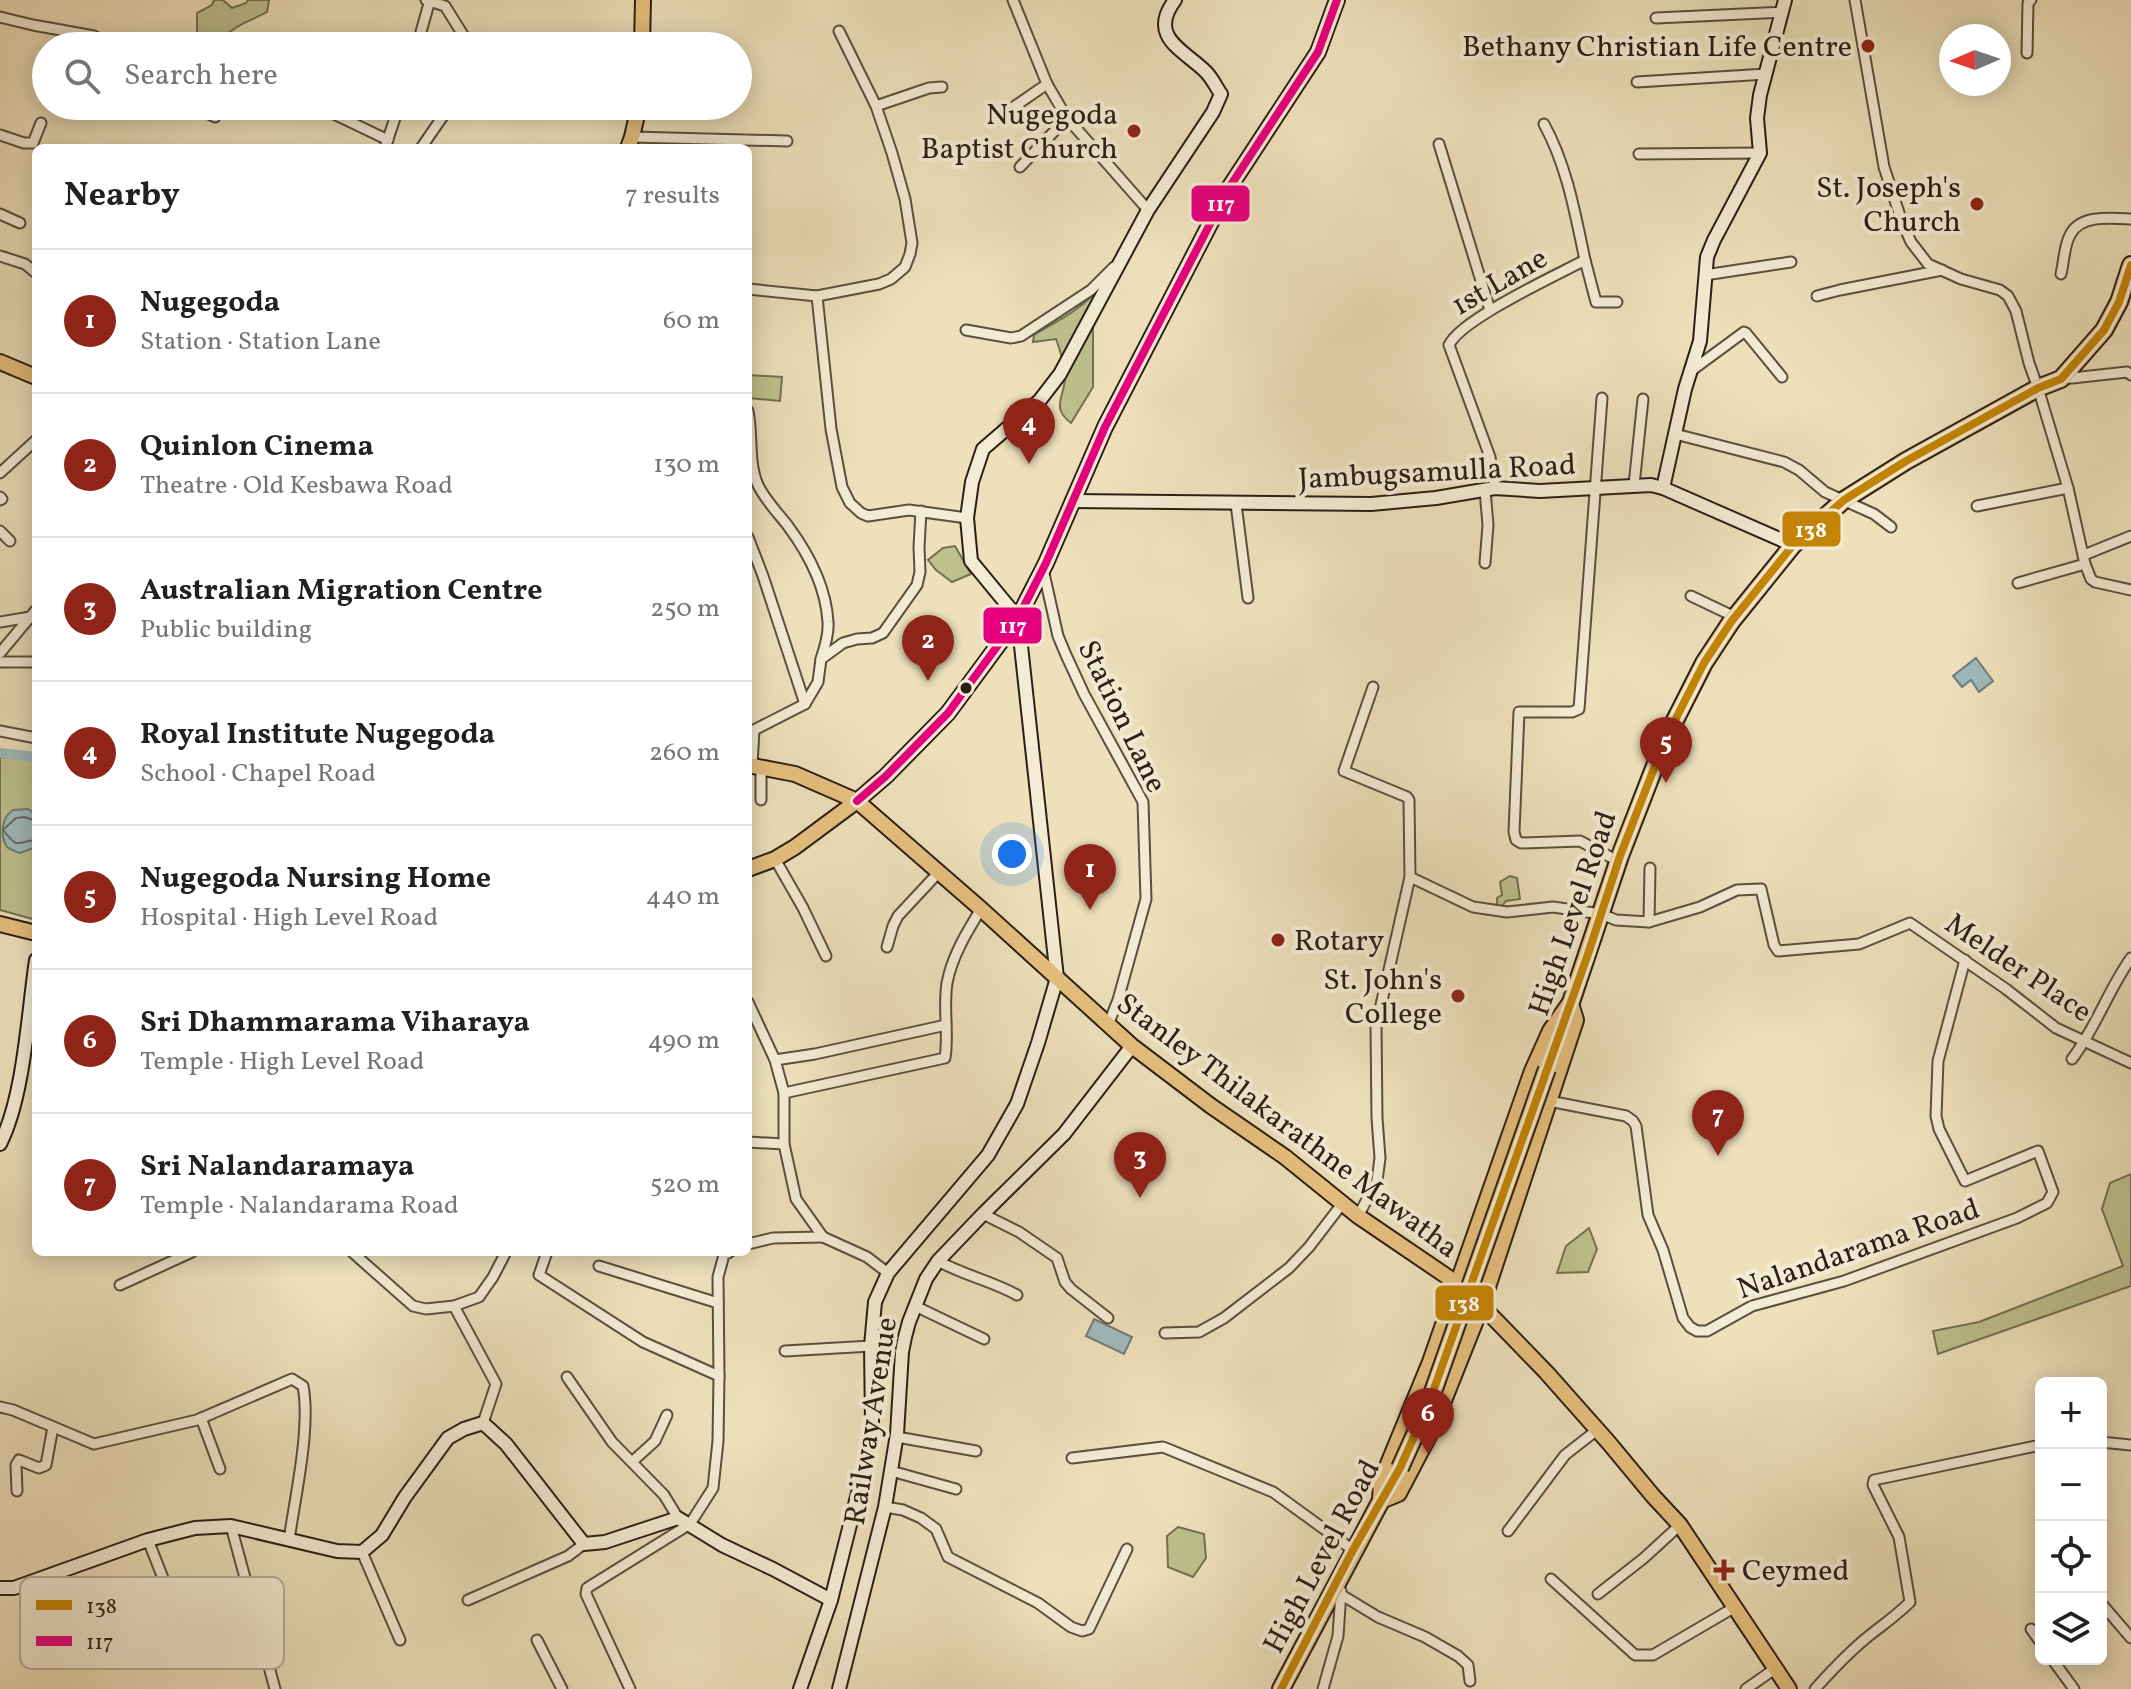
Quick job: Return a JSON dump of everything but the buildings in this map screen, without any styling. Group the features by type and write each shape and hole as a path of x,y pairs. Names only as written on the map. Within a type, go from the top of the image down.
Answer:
{"highway":[{"name":"High Level Road","path":"1281,1689 1353,1550 1400,1468 1429,1403 1618,861 1665,740 1704,663 1735,617 1793,545 1844,500 1906,461 2038,388 2061,379 2104,330 2119,302 2131,265"},
{"path":"1570,1004 1575,1020 1498,1248 1484,1308 1432,1428 1398,1493 1381,1500 1382,1481 1431,1362 1538,1058 1551,1031 1570,1004"},
{"path":"1472,1240 1498,1248"},
{"path":"1431,1362 1456,1371"}],"main road":[{"path":"642,32 643,0"},
{"path":"752,868 775,859 857,801 886,776 948,713 1018,618 1043,569 1105,427 1227,191 1318,52 1337,0"},
{"path":"630,142 636,120"},
{"path":"0,362 32,375"},
{"name":"Stanley Thilakarathne Mawatha","path":"754,766 795,774 857,801 1132,1046 1285,1157 1358,1216 1458,1284 1546,1372 1680,1525 1789,1689"},
{"path":"0,924 32,932"}],"street":[{"path":"421,32 429,0 445,6 461,32"},
{"path":"1013,0 1047,84 1067,118 1148,210"},
{"path":"800,1689 831,1600 863,1473 872,1422 871,1346 875,1302 888,1273 988,1155 1010,1117 1038,1043 1057,978 1018,618 971,561 967,518 972,482 983,449 1040,400 1060,374 1148,210 1213,112 1221,94 1208,74 1170,41 1165,26 1175,0"},
{"path":"1855,0 1884,167 1911,242 1928,264 1961,279 2000,290 2008,296 2016,311 2068,488 2091,579 2131,590"},
{"path":"2027,53 2028,3 2031,0"},
{"path":"1656,18 1784,6 1757,118 1760,153 1707,257 1700,341 1663,488"},
{"path":"0,17 72,32"},
{"path":"752,289 817,296 879,284 905,267 910,254 912,243 905,199 876,106 839,31"},
{"path":"1637,82 1766,74"},
{"path":"1005,113 1047,84"},
{"path":"876,106 929,88 942,87"},
{"path":"1020,167 1067,118"},
{"path":"342,120 386,144 394,120"},
{"path":"424,144 440,120"},
{"path":"0,135 33,143 41,123"},
{"name":"1st Lane","path":"1490,489 1490,457 1449,345 1453,336 1490,310 1585,260 1572,199 1556,147 1544,124"},
{"path":"630,142 787,141"},
{"path":"1439,144 1490,310"},
{"path":"1639,154 1760,153"},
{"path":"0,214 20,223"},
{"path":"2061,274 2068,237 2074,228 2100,218 2131,219"},
{"path":"0,256 25,264 32,270"},
{"path":"966,330 1011,338 1021,336 1091,290 1122,259"},
{"path":"1585,260 1596,302 1617,302"},
{"path":"1705,275 1791,262"},
{"path":"1817,296 1942,270"},
{"path":"817,296 831,429 842,487 850,503 868,516 909,510 967,518"},
{"path":"1691,371 1744,332 1782,377"},
{"path":"2061,379 2127,372 2131,375"},
{"path":"1602,398 1579,709 1572,712 1519,712 1514,812 1516,840 1521,843 1580,841 1618,861"},
{"path":"1634,485 1643,399"},
{"path":"1675,434 1784,462 1799,470 1825,492 1874,514 1891,527"},
{"path":"0,473 32,444"},
{"path":"752,452 759,486 812,563 828,623 818,682 805,704 754,730"},
{"name":"Jambugsamulla Road","path":"1072,501 1371,504 1490,489 1540,491 1651,485 1793,545"},
{"path":"1977,506 2068,488"},
{"path":"1485,563 1490,489"},
{"path":"1236,504 1248,598"},
{"path":"821,659 843,643 883,633 917,585 921,511"},
{"path":"0,531 10,541"},
{"path":"2018,583 2084,559 2131,536"},
{"path":"752,547 805,704"},
{"name":"Station Lane","path":"1043,569 1058,636 1066,655 1143,802 1146,899 1108,1025"},
{"path":"1691,596 1735,617"},
{"path":"0,622 32,614"},
{"path":"0,653 32,615"},
{"path":"0,662 32,662"},
{"path":"1358,1216 1377,1181 1380,1158 1376,1027 1410,877 1410,804 1407,797 1344,771 1373,687"},
{"path":"752,726 754,766 761,800"},
{"path":"0,731 32,737"},
{"path":"775,859 826,956"},
{"path":"1649,922 1650,868"},
{"path":"887,947 898,916 939,872"},
{"name":"Melder Place","path":"1410,877 1473,907 1507,912 1553,907 1601,914 1616,920 1649,922 1700,907 1737,890 1761,889 1778,951 1859,944 1910,923 2006,989 2056,1028 2131,1063"},
{"path":"784,1093 945,1058 947,983 960,944 981,909"},
{"path":"2072,1059 2086,1041 2121,971 2131,958"},
{"name":"Nalandarama Road","path":"1549,1101 1626,1116 1633,1121 1650,1222 1663,1250 1683,1318 1697,1331 1707,1331 1752,1306 1844,1281 2017,1218 2047,1203 2053,1192 2052,1186 2038,1151 1965,1181 1939,1129 1936,1116 1938,1061 1965,960"},
{"path":"0,1144 6,1133 18,1083 32,987"},
{"path":"752,1011 775,1060 784,1093 784,1144 796,1199 823,1237"},
{"path":"775,1060 946,1025"},
{"name":"Railway Avenue","path":"839,1689 885,1507 897,1437 902,1352 909,1322 926,1279 938,1261 1064,1134 1132,1046"},
{"path":"752,1142 784,1144"},
{"path":"1165,1333 1199,1332 1224,1318 1289,1268 1342,1204"},
{"path":"983,1214 1019,1232 1057,1258 1065,1282 1108,1318"},
{"path":"752,1243 773,1238 823,1237 867,1257 888,1273"},
{"path":"120,1285 183,1256"},
{"path":"357,1256 413,1306 426,1309 454,1306 479,1297 504,1256"},
{"path":"546,1256 539,1275 643,1342 719,1376"},
{"path":"630,1689 586,1594 587,1588 690,1524 713,1488 718,1441 718,1277 722,1256"},
{"path":"938,1261 1017,1295"},
{"path":"599,1266 718,1303"},
{"path":"454,1306 496,1384 483,1423"},
{"path":"915,1306 984,1339"},
{"path":"785,1351 871,1346"},
{"path":"567,1377 612,1442 664,1495 678,1518 722,1545 831,1600"},
{"path":"0,1407 94,1444 201,1418 292,1379 303,1386 305,1398 302,1450 289,1540"},
{"path":"633,1461 655,1441 667,1415"},
{"path":"201,1418 220,1469"},
{"path":"483,1423 506,1444 584,1544"},
{"path":"45,1577 148,1540 195,1528 231,1526 337,1551 362,1552 382,1535 448,1438 483,1423"},
{"path":"17,1491 16,1465 19,1460 39,1468 46,1465 53,1427"},
{"path":"1508,1531 1565,1455 1597,1430"},
{"path":"897,1437 976,1451"},
{"path":"2107,1443 2131,1445"},
{"path":"1815,1689 1870,1635 1910,1602 1899,1537 1873,1485 1874,1480 2035,1446"},
{"path":"1072,1458 1163,1447 1273,1492 1353,1550"},
{"path":"891,1471 956,1489"},
{"path":"885,1507 921,1518 936,1529 948,1557 1038,1603 1071,1627 1082,1631 1089,1629 1127,1549"},
{"path":"468,1600 568,1556 584,1544 605,1542 678,1518"},
{"path":"1598,1594 1680,1525"},
{"path":"231,1526 245,1577"},
{"path":"148,1540 163,1577"},
{"path":"362,1552 400,1640"},
{"path":"1323,1689 1338,1636 1341,1575"},
{"path":"1551,1579 1635,1655 1653,1655 1735,1607"},
{"path":"0,1588 20,1586"},
{"path":"1340,1594 1378,1617 1458,1656 1468,1665 1470,1681"},
{"path":"2107,1610 2131,1638"},
{"path":"2031,1629 2035,1635"},
{"path":"537,1640 562,1689"},
{"path":"2056,1665 2074,1689"},
{"path":"1746,1689 1776,1668"},
{"path":"270,1669 275,1689"}],"green space":[{"path":"214,0 223,0 232,8 248,0 269,0 267,12 230,32 197,32 197,13 212,5"},
{"path":"1093,295 1093,387 1071,423 1060,407 1065,377 1056,339 1033,342 1034,335"},
{"path":"752,375 782,377 780,401 752,398"},
{"path":"955,546 971,574 952,582 928,560 943,548"},
{"path":"0,757 32,760 32,919 0,910"},
{"path":"1510,876 1517,878 1520,899 1497,906 1497,898 1502,895 1500,882"},
{"path":"2131,1174 2131,1286 1938,1354 1933,1331 1979,1322 2123,1266 2102,1209 2110,1183"},
{"path":"1589,1228 1597,1249 1588,1272 1557,1273 1566,1246"},
{"path":"1178,1527 1204,1534 1206,1558 1193,1577 1168,1567 1167,1536"}],"water":[{"path":"1976,658 1993,681 1979,692 1971,680 1962,687 1953,676"},
{"path":"28,809 32,812 32,848 20,853 7,847 3,838 6,818 13,810"},
{"path":"1094,1319 1132,1337 1124,1354 1086,1336"}],"waterway":[{"path":"0,753 32,757"}],"transit line":[{"name":"117","path":"857,801 948,713 1018,618 1046,563 1105,427 1227,191 1318,52 1337,0"},
{"name":"138","path":"1281,1689 1353,1550 1400,1468 1429,1403 1620,856 1665,740 1704,663 1731,622 1793,545 1844,500 1906,461 2038,388 2061,379 2104,330 2119,302 2131,265"}],"place":[{"name":"Bethany Christian Life Centre","path":"1868,46"},
{"name":"Nugegoda Baptist Church","path":"1134,131"},
{"name":"St. Joseph's Church","path":"1977,204"},
{"name":"Royal Institute Nugegoda","path":"1029,464"},
{"name":"Quinlon Cinema","path":"928,681"},
{"name":"Nugegoda Nursing Home","path":"1666,783"},
{"name":"Nugegoda","path":"1090,910"},
{"name":"Rotary","path":"1278,940"},
{"name":"St. John's College","path":"1458,996"},
{"name":"Sri Nalandaramaya","path":"1718,1156"},
{"name":"Australian Migration Centre","path":"1140,1198"},
{"name":"Sri Dhammarama Viharaya","path":"1428,1454"},
{"name":"Ceymed","path":"1724,1570"}]}
